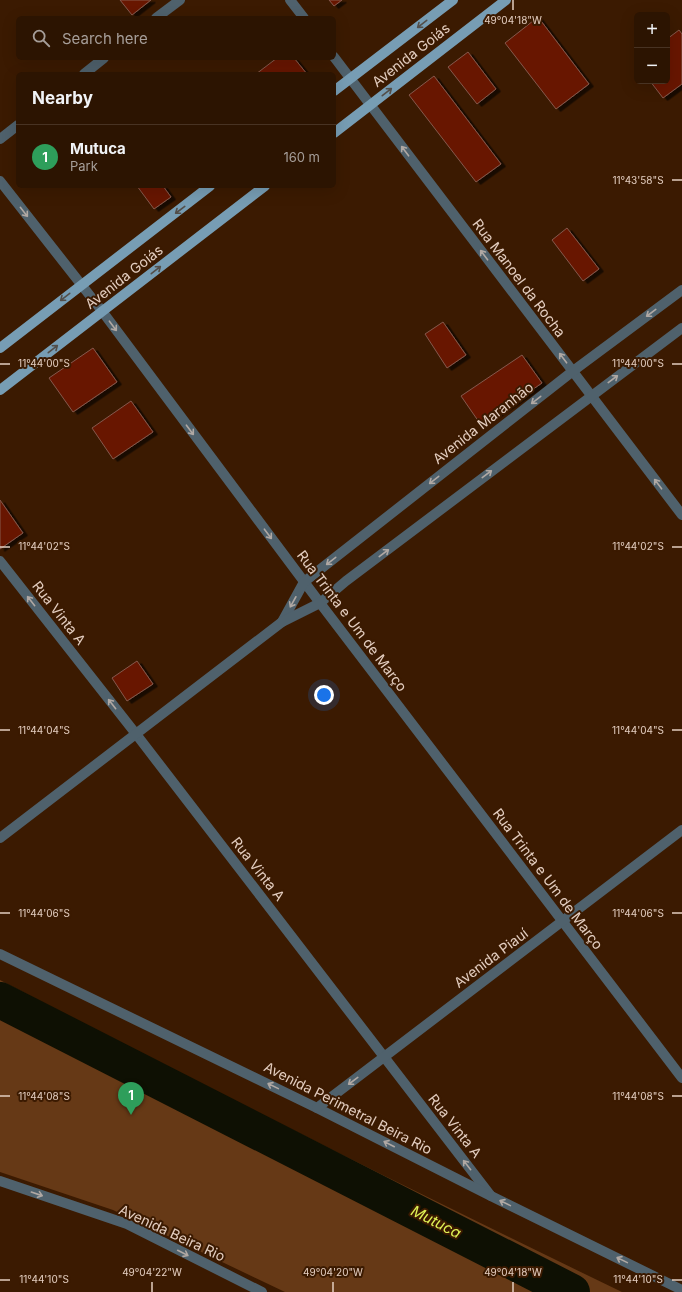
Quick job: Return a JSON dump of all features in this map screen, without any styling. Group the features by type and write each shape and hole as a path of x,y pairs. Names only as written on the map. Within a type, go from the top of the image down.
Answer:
{"main road":[{"name":"Avenida Goiás","path":"336,90 452,0"},
{"name":"Avenida Goiás","path":"336,131 506,0"},
{"name":"Avenida Goiás","path":"0,348 207,188"},
{"name":"Avenida Goiás","path":"0,390 262,188"}],"street":[{"path":"159,16 180,0"},
{"path":"290,0 302,16"},
{"path":"86,72 102,60"},
{"name":"Rua Manoel da Rocha","path":"336,60 682,515"},
{"path":"0,138 16,126"},
{"name":"Rua Trinta e Um de Março","path":"0,181 102,311 304,582 682,1078"},
{"name":"Avenida Maranhão","path":"304,582 573,371 682,290"},
{"path":"0,838 282,622 320,603 346,581 591,395 682,328"},
{"name":"Rua Vinta A","path":"0,562 136,734 491,1196"},
{"path":"282,622 304,582"},
{"name":"Avenida Piauí","path":"317,1108 682,830"},
{"name":"Avenida Perimetral Beira Rio","path":"0,954 317,1108 491,1196 680,1286"},
{"name":"Avenida Beira Rio","path":"0,1181 127,1224 262,1292"}],"shaded area":[{"name":"Mutuca","path":"0,980 310,1139 622,1292 285,1292 113,1210 0,1172"}],"building":[{"path":"120,0 151,0 132,15"},
{"path":"329,0 342,0 334,6"},
{"path":"538,17 589,84 556,109 505,43"},
{"path":"679,30 682,34 682,84 663,98 652,84 670,84 670,37"},
{"path":"468,52 496,89 477,104 448,67"},
{"path":"274,60 296,60 305,72 259,72"},
{"path":"434,76 501,164 476,182 409,95"},
{"path":"138,188 164,188 171,197 154,209"},
{"path":"567,228 599,269 583,281 552,240"},
{"path":"443,322 466,355 447,368 425,334"},
{"path":"93,348 117,382 73,412 49,378"},
{"path":"522,355 542,383 481,425 461,396"},
{"path":"131,401 153,432 113,459 92,428"},
{"path":"0,500 23,533 0,549"},
{"path":"137,661 153,684 127,701 112,678"}],"waterway":[{"name":"Mutuca","path":"0,1000 572,1292"}],"place":[{"name":"Mutuca","path":"131,1115"}]}
